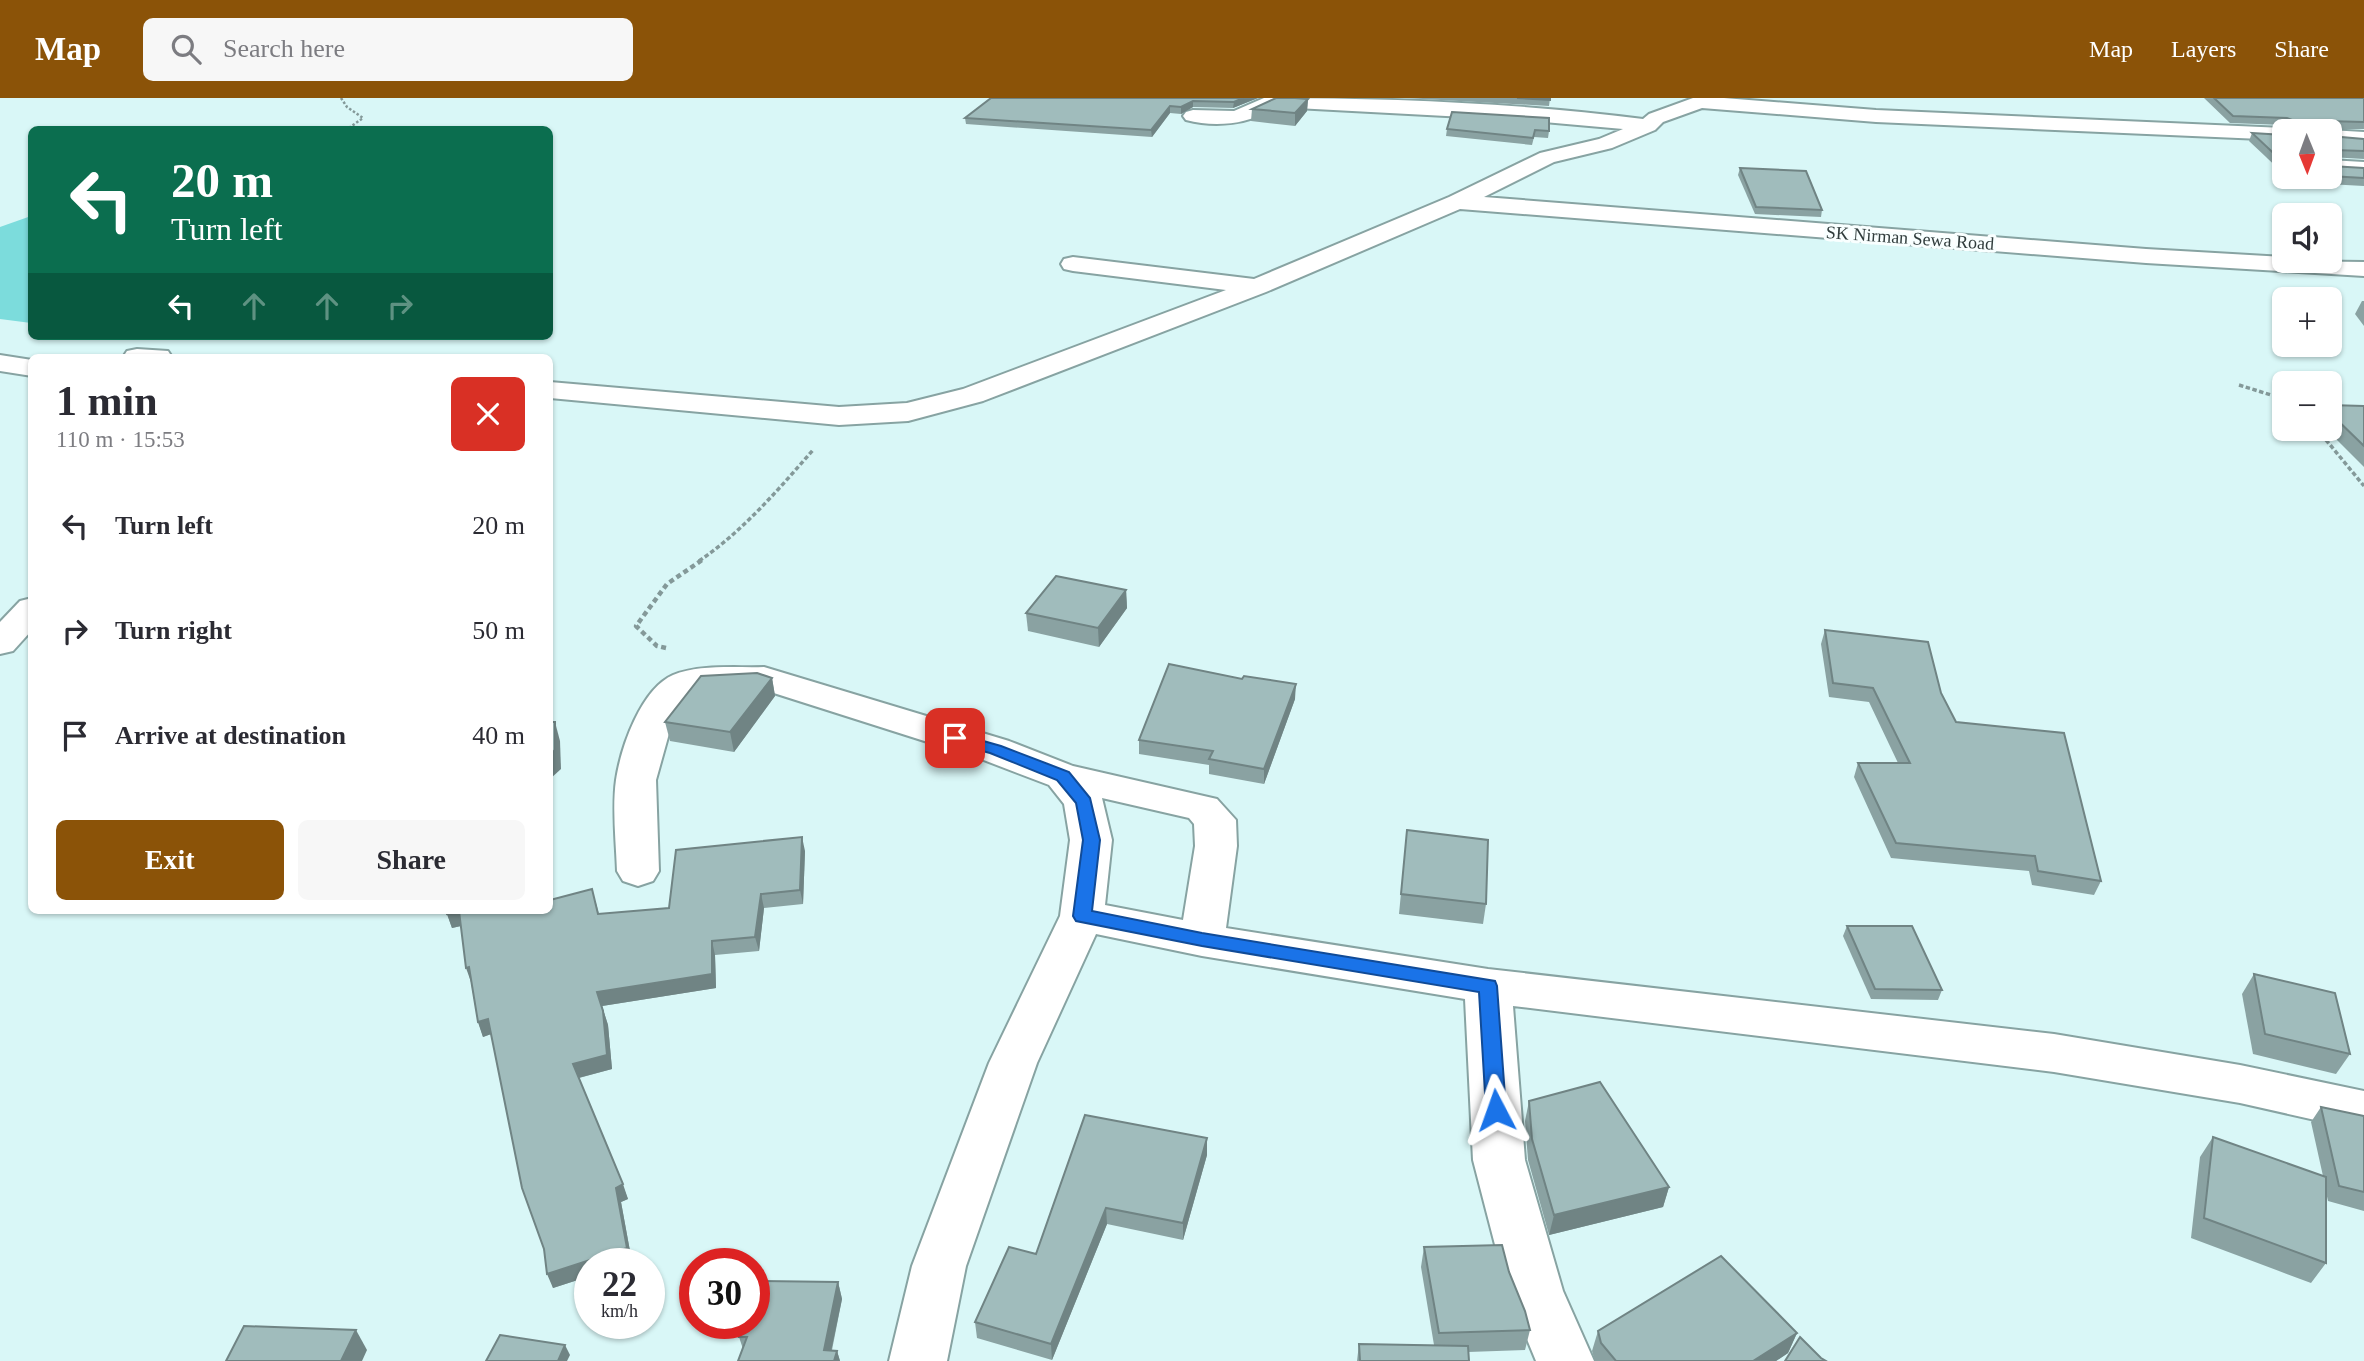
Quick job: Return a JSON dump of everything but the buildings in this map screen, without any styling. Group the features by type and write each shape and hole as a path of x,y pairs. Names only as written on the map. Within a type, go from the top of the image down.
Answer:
{"street":[{"path":"553,390 839,416 908,412 973,396 1257,287 1457,202 1547,157 1605,144 1647,126 1656,118 1706,100 1863,115 2272,133"},
{"path":"1193,116 1236,119 1254,114 1273,101 1431,104 1647,126"},
{"path":"2342,137 2364,138"},
{"path":"2342,167 2364,168"},
{"name":"SK Nirman Sewa Road","path":"1457,202 2105,253 2364,269"},
{"path":"1073,264 1257,287"},
{"path":"0,363 28,367"},
{"path":"0,643 20,611"},
{"path":"638,871 636,780 656,712 666,696 686,683 716,678 764,678 995,750 1063,776 1203,808 1215,820 1216,846 1202,940"},
{"path":"918,1361 939,1266 1013,1063 1082,916 1091,840 1084,802 1063,776"},
{"path":"1082,916 1202,940 1488,986 2054,1053 2240,1084 2364,1111"},
{"path":"1488,986 1499,1160 1535,1291 1565,1361"}],"path":[{"path":"341,98 347,107 363,118 352,126"},
{"path":"2239,385 2272,395"},
{"path":"671,650 657,646 636,626 667,584 722,547 768,500 809,456 839,416"},
{"path":"2327,441 2364,486"}],"water":[{"path":"28,217 28,323 0,319 0,227"}],"route":[{"path":"955,738 1063,776 1084,802 1091,840 1082,916 1202,940 1488,986 1496,1110"}]}
